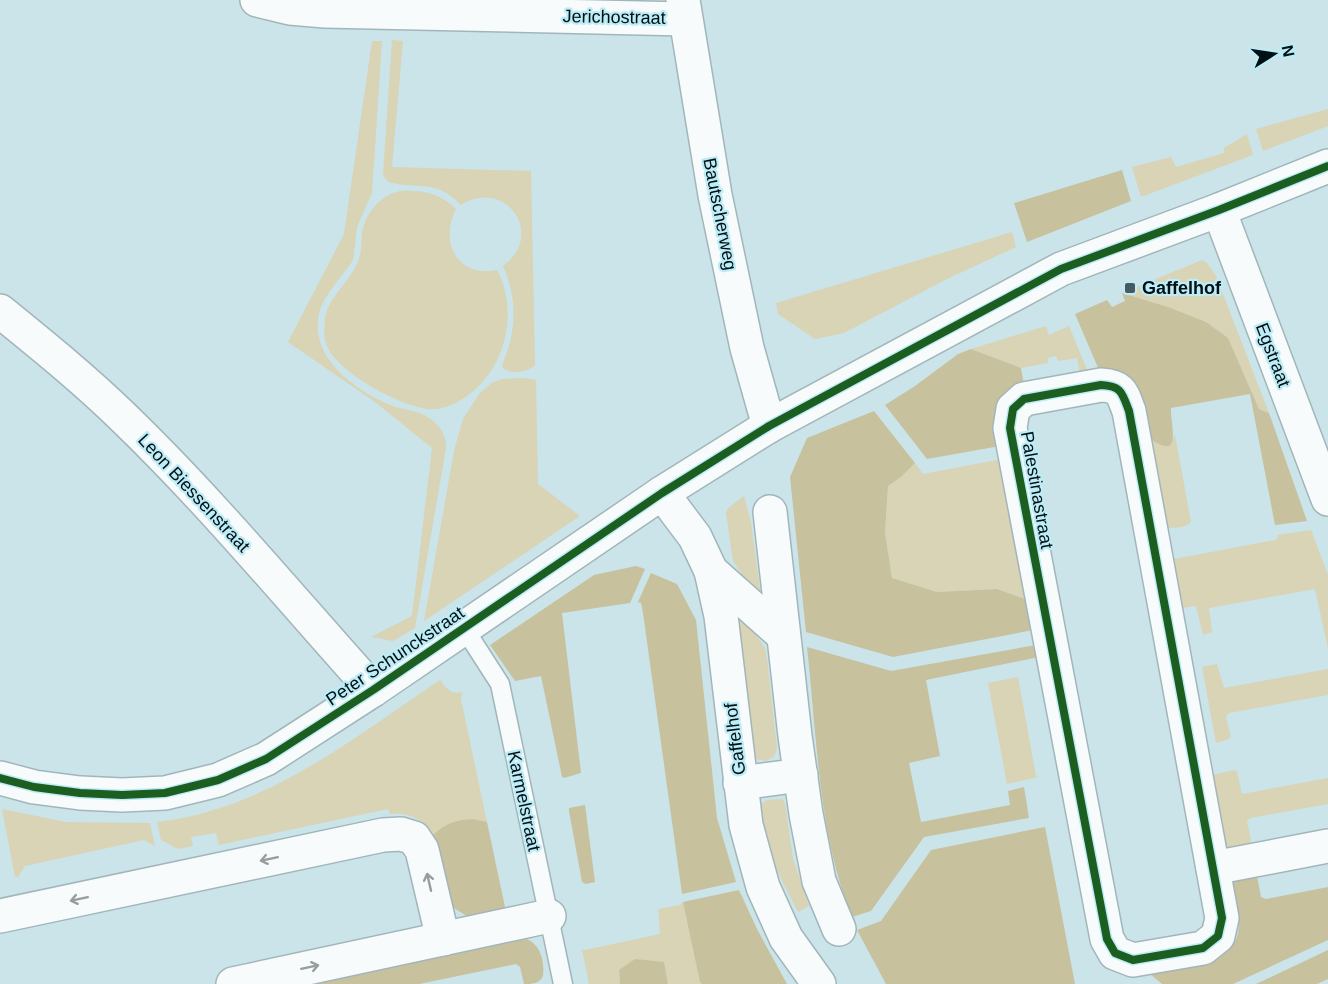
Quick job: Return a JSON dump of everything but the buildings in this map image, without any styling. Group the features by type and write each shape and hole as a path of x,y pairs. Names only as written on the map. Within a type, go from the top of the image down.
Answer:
{"street":[{"name":"Jerichostraat","path":"257,0 290,8 325,11 684,9"},
{"name":"Bautscherweg","path":"684,9 727,252 747,348 769,426"},
{"path":"769,426 1061,268 1219,210 1328,166"},
{"name":"Egstraat","path":"1219,210 1328,499"},
{"name":"Leon Biessenstraat","path":"0,311 124,418 190,486 373,690"},
{"name":"Palestinastraat","path":"1101,384 1121,391 1129,411 1213,868 1222,918 1218,936 1203,948 1133,960 1115,953 1107,939 1010,428 1013,409 1024,399 1101,384"},
{"name":"Peter Schunckstraat","path":"0,778 34,787 80,793 122,795 165,793 218,780 266,759 373,690 662,493 769,426"},
{"name":"Gaffelhof","path":"662,493 695,537 711,571 721,616 746,825 764,887 786,938 819,984"},
{"path":"770,512 801,775 819,881 839,929"},
{"path":"711,571 783,635"},
{"path":"740,783 801,775"},
{"path":"0,916 384,835 401,834 414,838 422,850 443,939"},
{"path":"1213,868 1328,846"},
{"path":"233,984 549,916"}],"lane":[{"name":"Karmelstraat","path":"464,628 500,684 563,984"}],"shaded area":[{"path":"392,40 403,41 392,167 531,171 535,365 527,370 514,372 502,367 511,339 514,318 510,286 503,266 515,253 521,239 520,226 515,213 505,204 493,198 477,198 461,205 443,191 426,186 388,182 383,175"},
{"path":"372,41 382,41 372,193 357,227 352,262 323,302 318,324 319,340 326,354 347,380 390,405 425,415 439,427 445,439 446,448 415,628 393,641 371,637 412,616 432,448 375,402 288,342 344,234"},
{"path":"1328,109 1328,126 1263,151 1256,129"},
{"path":"1247,134 1253,155 1141,197 1132,167 1171,157 1176,167 1224,153 1224,148"},
{"path":"1122,170 1131,201 1027,242 1014,203"},
{"path":"400,191 416,191 437,196 456,209 451,221 450,234 455,255 471,268 483,271 497,270 504,286 507,304 505,339 491,371 467,396 438,409 411,405 362,381 336,360 325,338 327,311 359,260 366,219 380,201"},
{"path":"1012,232 1016,247 947,279 844,333 815,339 778,314 776,303"},
{"path":"1202,260 1216,276 1269,413 1259,409 1228,338 1168,307 1122,293"},
{"path":"1122,293 1206,322 1228,338 1259,409 1269,413 1307,521 1275,525 1250,394 1171,408 1173,438 1171,444 1160,445 1149,438 1099,370 1075,314 1107,300 1112,307 1125,301"},
{"path":"1046,326 1049,335 1069,326 1088,372 1080,374 1077,358 1058,361 1056,356 1048,358 1048,363 1021,368 971,349"},
{"path":"971,349 1021,368 1024,385 1000,446 927,459 885,405 958,354"},
{"path":"523,378 536,380 538,484 580,516 424,621 454,451 463,419 479,394 493,382"},
{"path":"874,411 915,463 888,486 885,533 892,578 937,592 997,589 1028,600 1033,630 893,657 806,632 790,477 807,438"},
{"path":"1175,435 1191,522 1172,528 1166,527 1149,438 1171,442"},
{"path":"1002,459 1028,600 997,589 937,592 892,578 885,533 888,486 915,463 923,474"},
{"path":"744,496 751,522 761,596 758,599 733,561 726,513 728,508"},
{"path":"1311,530 1328,575 1328,649 1315,589 1209,608 1212,632 1203,635 1196,606 1182,608 1174,559 1275,540 1278,538 1277,535"},
{"path":"636,566 645,569 630,603 562,613 581,773 564,778 541,676 515,681 490,645 594,575"},
{"path":"651,573 677,584 696,620 717,818 736,882 682,894 643,613 641,603 638,602"},
{"path":"742,615 765,648 767,658 777,748 774,757 766,761 756,759 752,750 738,617"},
{"path":"1036,645 1039,657 926,680 940,756 909,763 921,822 1010,805 1008,791 1024,787 1029,818 924,837 871,911 852,917 832,852 825,818 807,647 891,671"},
{"path":"1217,664 1224,688 1328,669 1328,695 1229,713 1226,717 1231,737 1216,743 1202,667"},
{"path":"1018,677 1036,776 1039,777 1007,784 988,683"},
{"path":"440,680 452,692 462,692 461,699 487,822 459,821 433,835 415,818 403,814 390,814 388,809 219,845 216,833 191,837 193,846 178,849 161,840 157,822 197,815 234,803 271,787 340,748"},
{"path":"1237,771 1242,794 1328,778 1328,804 1250,818 1247,821 1251,840 1249,844 1228,849 1213,775"},
{"path":"782,799 785,803 793,858 809,906 798,912 773,860 762,818 761,804 767,800"},
{"path":"585,805 595,882 586,884 582,882 569,811 569,808"},
{"path":"2,809 66,822 150,823 155,846 144,840 25,866 18,877 15,877"},
{"path":"473,819 487,822 505,907 503,910 467,916 452,907 433,835 452,823"},
{"path":"1045,827 1075,984 886,984 857,930 881,921 931,850"},
{"path":"1257,876 1261,897 1266,899 1328,887 1328,940 1233,984 1162,984 1149,973 1201,964 1225,953 1233,945 1239,927 1232,882"},
{"path":"739,890 787,984 702,984 700,982 683,902"},
{"path":"683,902 702,984 668,984 664,962 619,970 620,984 589,984 582,949 660,934 658,909 680,905"},
{"path":"524,938 538,948 542,958 543,976 532,984 524,984 520,967 516,964 419,984 305,984"},
{"path":"1328,950 1328,979 1317,984 1256,984"},
{"path":"635,959 664,962 668,984 620,984 619,970"}],"cycle path":[{"path":"0,778 34,787 80,793 122,795 165,793 218,780 266,759 373,690 662,493 769,426 1061,269 1219,210 1328,166"},
{"path":"1101,385 1117,389 1125,399 1129,411 1222,918 1218,936 1203,948 1133,960 1115,953 1107,939 1010,428 1013,409 1024,399 1101,385"}],"place":[{"name":"Gaffelhof","path":"1130,288"}]}
